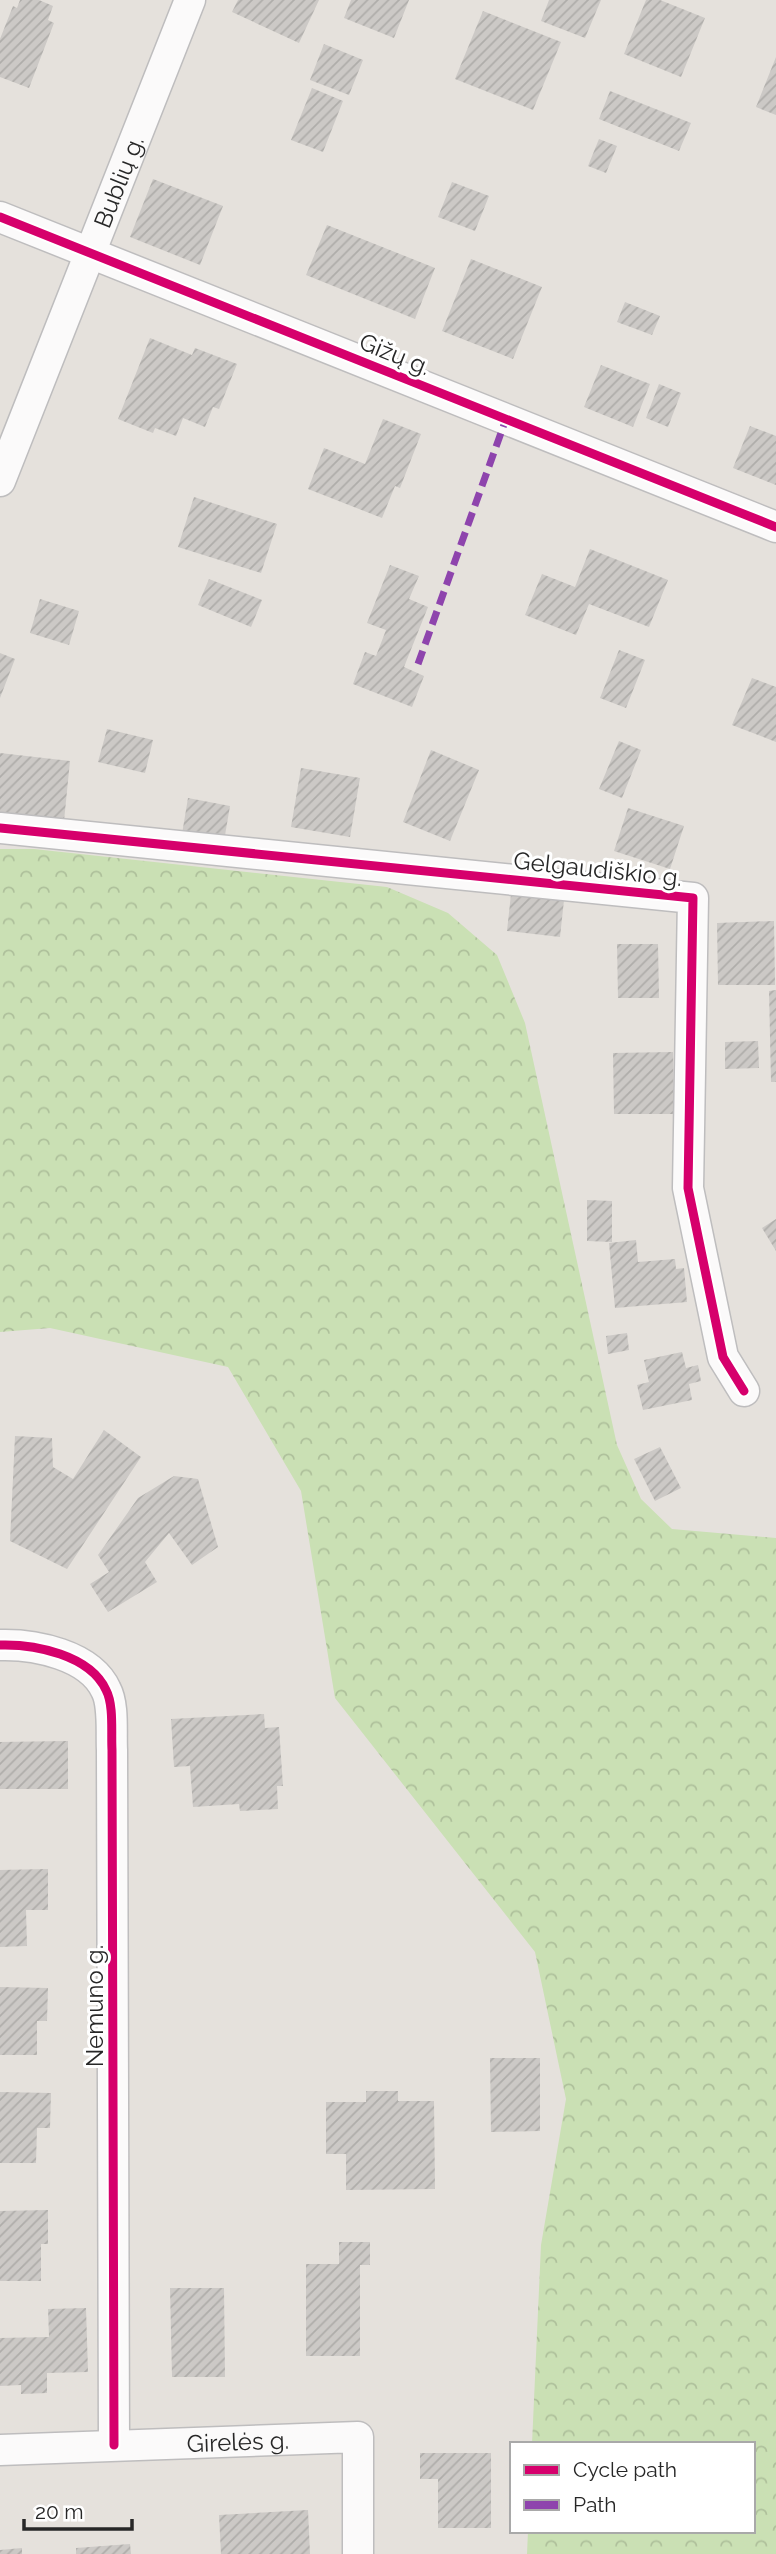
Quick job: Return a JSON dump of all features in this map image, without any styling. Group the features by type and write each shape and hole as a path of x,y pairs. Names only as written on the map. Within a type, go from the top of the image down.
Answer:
{"street":[{"name":"Bublių g.","path":"0,481 190,0"},
{"name":"Gižų g.","path":"0,217 776,527"},
{"name":"Gelgaudiškio g.","path":"0,828 693,898 688,1188 723,1357 744,1391"},
{"name":"Nemuno g.","path":"0,1644 64,1656 93,1669 108,1692 113,1750 114,2445"},
{"name":"Girelės g.","path":"0,2450 358,2437 358,2554"}],"green space":[{"path":"0,849 34,849 387,887 448,913 497,955 525,1023 617,1445 641,1499 672,1529 776,1538 776,2554 527,2554 528,2533 755,2533 755,2442 532,2442 541,2245 566,2099 535,1952 335,1698 301,1491 228,1367 50,1328 0,1332"}],"building":[{"path":"20,0 39,0 53,6 48,20 54,23 29,88 0,77 0,39 13,6 17,8"},
{"path":"238,0 319,0 299,43 232,12"},
{"path":"351,0 409,0 394,38 344,18"},
{"path":"549,0 601,0 585,38 541,21"},
{"path":"646,0 660,0 705,18 681,77 624,54"},
{"path":"483,11 561,42 533,110 455,79"},
{"path":"324,44 363,60 349,95 310,80"},
{"path":"776,57 776,115 756,107"},
{"path":"312,88 343,101 323,152 291,140"},
{"path":"610,91 691,123 679,151 599,119"},
{"path":"599,139 617,146 606,173 588,166"},
{"path":"153,179 223,206 200,265 130,237"},
{"path":"452,182 489,196 475,231 438,217"},
{"path":"327,225 435,268 415,319 306,275"},
{"path":"471,259 542,287 513,359 442,331"},
{"path":"625,302 660,316 652,335 617,322"},
{"path":"150,338 192,355 195,348 237,364 219,409 213,407 205,427 183,418 176,436 155,428 153,433 118,419"},
{"path":"601,365 650,384 633,427 584,407"},
{"path":"659,384 681,393 668,427 646,418"},
{"path":"383,419 421,434 400,488 395,486 382,518 308,489 324,448 365,464"},
{"path":"750,426 776,436 776,485 733,468"},
{"path":"194,497 277,524 261,573 178,547"},
{"path":"590,549 668,580 649,627 589,604 576,635 525,615 542,574 575,587"},
{"path":"390,565 419,576 409,599 428,607 404,667 424,676 412,707 353,684 365,652 376,656 386,630 367,623"},
{"path":"209,579 262,600 251,627 198,605"},
{"path":"40,599 79,611 69,645 30,633"},
{"path":"619,650 645,660 626,708 600,698"},
{"path":"0,653 15,659 0,698"},
{"path":"752,678 776,687 776,742 732,725"},
{"path":"107,729 153,740 145,773 98,762"},
{"path":"619,741 641,750 622,798 599,789"},
{"path":"431,750 479,770 450,841 403,822"},
{"path":"0,753 70,761 64,821 0,814"},
{"path":"301,768 360,778 350,837 291,827"},
{"path":"188,798 230,806 224,841 182,834"},
{"path":"628,808 684,826 670,869 614,851"},
{"path":"511,894 564,900 560,937 507,931"},
{"path":"774,921 775,985 718,985 717,923"},
{"path":"617,944 658,944 659,998 618,998"},
{"path":"776,990 776,1082 771,1082 769,991"},
{"path":"758,1041 759,1068 725,1069 725,1042"},
{"path":"673,1052 674,1114 614,1114 613,1053"},
{"path":"587,1200 612,1201 612,1242 587,1241"},
{"path":"776,1219 776,1251 762,1228"},
{"path":"636,1240 638,1262 675,1259 676,1269 684,1268 687,1302 615,1308 609,1243"},
{"path":"627,1333 629,1350 608,1354 606,1336"},
{"path":"682,1352 686,1368 698,1365 701,1381 689,1384 692,1400 643,1410 637,1385 649,1382 644,1360"},
{"path":"104,1430 141,1457 67,1569 10,1541 15,1436 52,1438 53,1467 73,1479"},
{"path":"660,1447 681,1488 655,1501 634,1459"},
{"path":"174,1476 198,1479 218,1547 192,1565 169,1533 145,1562 157,1582 108,1612 90,1584 109,1572 98,1555 138,1498"},
{"path":"264,1714 265,1728 279,1727 283,1786 277,1786 278,1809 240,1811 239,1804 193,1807 190,1766 174,1767 171,1719"},
{"path":"68,1741 68,1789 0,1789 0,1742"},
{"path":"48,1869 48,1910 26,1910 27,1946 0,1947 0,1870"},
{"path":"0,1987 48,1988 47,2021 37,2021 37,2055 0,2055"},
{"path":"490,2058 540,2058 540,2131 491,2132"},
{"path":"366,2091 398,2091 398,2101 434,2101 435,2189 346,2190 346,2154 326,2154 326,2102 366,2102"},
{"path":"0,2092 51,2093 50,2128 37,2128 36,2163 0,2163"},
{"path":"48,2210 48,2244 41,2244 41,2281 0,2281 0,2211"},
{"path":"339,2242 370,2242 370,2265 360,2265 360,2356 306,2356 306,2264 339,2264"},
{"path":"170,2288 224,2288 225,2377 172,2377"},
{"path":"86,2308 88,2372 47,2373 47,2393 21,2394 21,2385 0,2386 0,2338 49,2337 48,2309"},
{"path":"420,2453 491,2453 491,2528 438,2528 438,2479 420,2479"},
{"path":"308,2510 310,2554 221,2554 219,2515"},
{"path":"130,2544 131,2554 76,2554 76,2548"},
{"path":"22,2548 22,2554 0,2554 0,2550"}],"marked path":[{"path":"418,664 506,419"}],"cycle path":[{"path":"0,217 776,527"},
{"path":"0,828 693,898 688,1188 723,1357 744,1391"},
{"path":"0,1645 45,1650 75,1660 98,1678 109,1696 110,1703 114,2445"}]}
